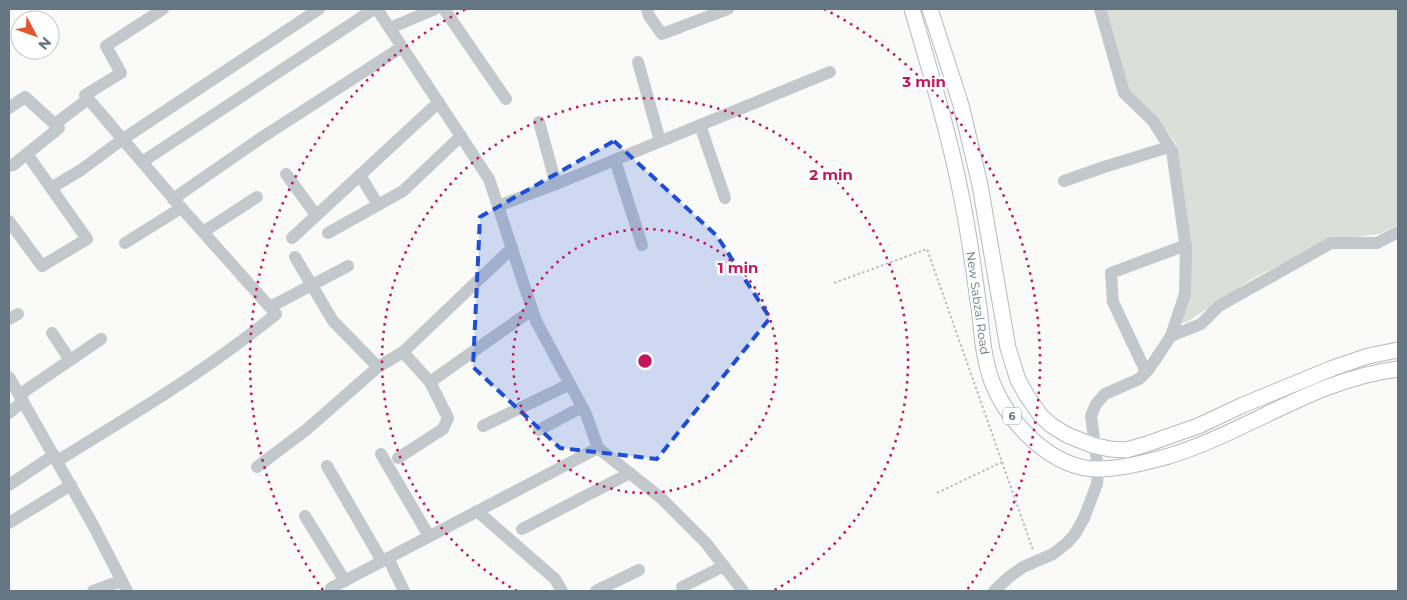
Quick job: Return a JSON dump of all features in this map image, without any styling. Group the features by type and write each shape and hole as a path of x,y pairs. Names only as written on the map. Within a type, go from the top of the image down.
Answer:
{"main road":[{"name":"New Sabzal Road","path":"912,9 950,142 968,228 980,316 981,338 992,381 1014,419 1038,445 1049,453 1076,464 1098,469 1124,466 1170,455 1326,387 1358,376 1398,369"},
{"name":"New Sabzal Road","path":"930,9 961,105 980,185 1008,348 1018,380 1040,416 1051,425 1067,435 1094,445 1126,450 1144,446 1198,426 1243,404 1333,368 1368,356 1398,350"}],"street":[{"path":"9,484 138,411 243,341 276,314 85,96 121,73 106,46 163,9"},
{"path":"52,188 319,9"},
{"path":"142,162 376,9 490,179 536,320 582,407 598,448 661,498 706,543 743,591"},
{"path":"390,28 435,9"},
{"path":"444,9 506,99"},
{"path":"647,9 649,16 662,34 728,9"},
{"path":"994,591 1016,572 1053,554 1075,534 1097,484 1098,469 1091,416 1096,404 1104,394 1139,379 1146,372 1171,336 1184,294 1186,245 1172,152 1153,122 1124,93 1100,9"},
{"path":"125,243 260,138 402,47"},
{"path":"638,62 660,141"},
{"path":"498,206 830,72"},
{"path":"9,108 25,97 57,126"},
{"path":"9,166 27,154 88,99"},
{"path":"292,238 439,102"},
{"path":"539,122 556,184"},
{"path":"700,125 725,198"},
{"path":"328,233 403,191 461,136"},
{"path":"1064,181 1170,147"},
{"path":"9,220 42,266 87,239 27,154"},
{"path":"615,160 642,245"},
{"path":"286,174 316,215"},
{"path":"360,175 378,205"},
{"path":"203,232 256,197"},
{"path":"1171,336 1201,324 1220,306 1331,243 1377,243 1398,232"},
{"path":"1146,372 1113,302 1111,274 1186,245"},
{"path":"257,467 306,430 378,367 403,352 512,248"},
{"path":"295,257 333,321 378,367"},
{"path":"270,307 348,266"},
{"path":"430,382 532,310"},
{"path":"52,333 70,360"},
{"path":"9,413 21,398 101,339"},
{"path":"398,458 443,429 448,418 430,382 403,352"},
{"path":"9,377 71,485 124,586 93,591"},
{"path":"483,426 570,384"},
{"path":"539,430 582,407"},
{"path":"331,588 598,448"},
{"path":"381,454 430,536"},
{"path":"328,466 404,591"},
{"path":"522,529 630,474"},
{"path":"9,523 71,485"},
{"path":"478,511 555,579 562,591"},
{"path":"306,516 345,581"},
{"path":"682,587 724,566"},
{"path":"596,591 639,570"}],"path":[{"path":"834,283 926,249 1037,562"},
{"path":"937,493 1002,462"}],"highlighted area":[{"path":"614,141 717,236 770,318 657,459 560,448 473,367 480,217"}],"shaded area":[{"path":"1105,9 1398,9 1398,225 1379,234 1331,240 1255,277 1187,322 1178,324 1188,297 1180,164 1176,144 1156,116 1125,86"}]}
